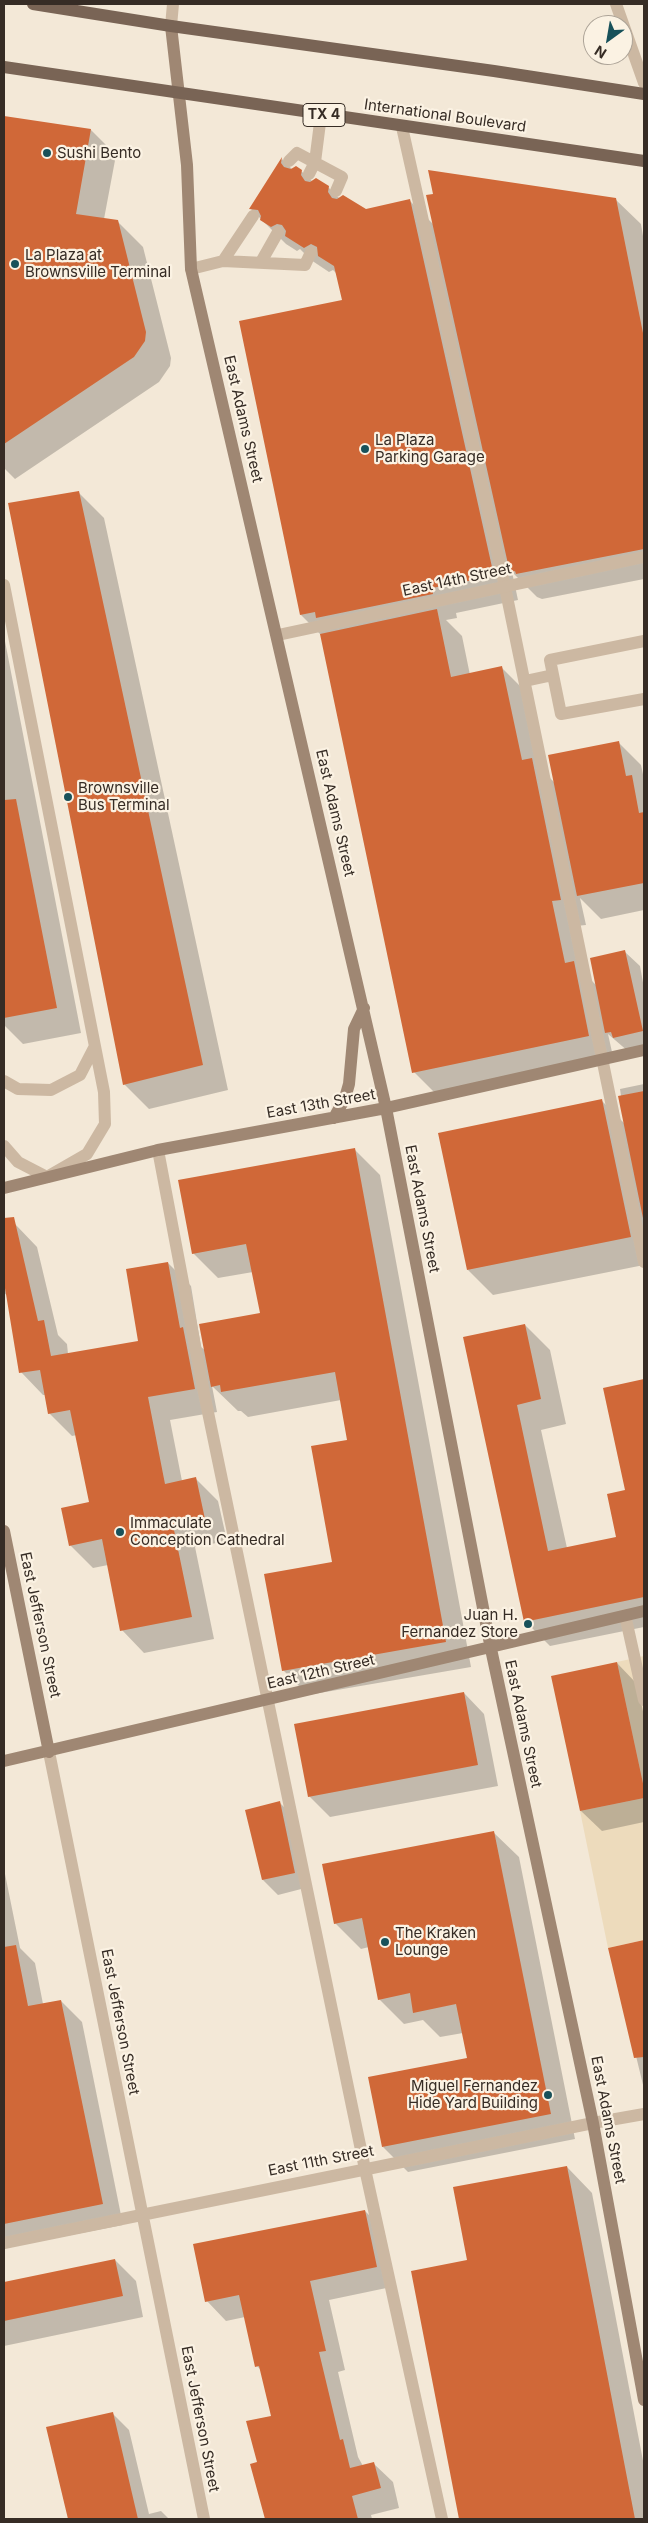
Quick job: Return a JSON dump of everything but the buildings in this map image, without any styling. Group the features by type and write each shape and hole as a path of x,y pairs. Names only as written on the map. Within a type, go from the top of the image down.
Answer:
{"main road":[{"path":"33,4 171,26 644,94"},
{"name":"International Boulevard","path":"4,67 644,162"}],"street":[{"path":"171,26 173,4"},
{"path":"616,4 644,83"},
{"name":"East Adams Street","path":"171,26 187,165 191,268 278,635 386,1108 491,1648 593,2123 640,2359 644,2400"},
{"path":"312,168 321,115"},
{"path":"402,127 505,586 644,1262"},
{"path":"289,161 297,153 312,168 342,176 336,191"},
{"path":"224,262 254,216"},
{"path":"261,262 278,232"},
{"path":"191,268 224,262 305,265 311,252"},
{"name":"East 14th Street","path":"278,635 644,557"},
{"path":"4,585 104,1092 105,1124 87,1154 47,1177 18,1162 4,1146"},
{"path":"644,641 550,660 561,714 644,699"},
{"path":"525,681 553,675"},
{"path":"334,1118 345,1098 349,1084 354,1029 364,1008"},
{"path":"4,1081 18,1090 51,1090 80,1075 95,1046"},
{"name":"East 13th Street","path":"4,1188 158,1150 386,1108 644,1050"},
{"path":"158,1150 204,1393 365,2169 442,2519"},
{"name":"East Jefferson Street","path":"4,1531 204,2519"},
{"name":"East 12th Street","path":"4,1761 49,1752 644,1611"},
{"path":"625,1615 644,1700"},
{"name":"East 11th Street","path":"4,2243 644,2114"}],"shaded area":[{"path":"644,1656 644,1788 617,1662"},
{"path":"644,1798 644,1940 608,1948 580,1811"}],"place":[{"name":"Sushi Bento","path":"47,153"},
{"name":"La Plaza at Brownsville Terminal","path":"15,264"},
{"name":"La Plaza Parking Garage","path":"365,449"},
{"name":"Brownsville Bus Terminal","path":"68,797"},
{"name":"Immaculate Conception Cathedral","path":"120,1532"},
{"name":"Juan H. Fernandez Store","path":"528,1624"},
{"name":"The Kraken Lounge","path":"385,1942"},
{"name":"Miguel Fernandez Hide Yard Building","path":"548,2095"}]}
